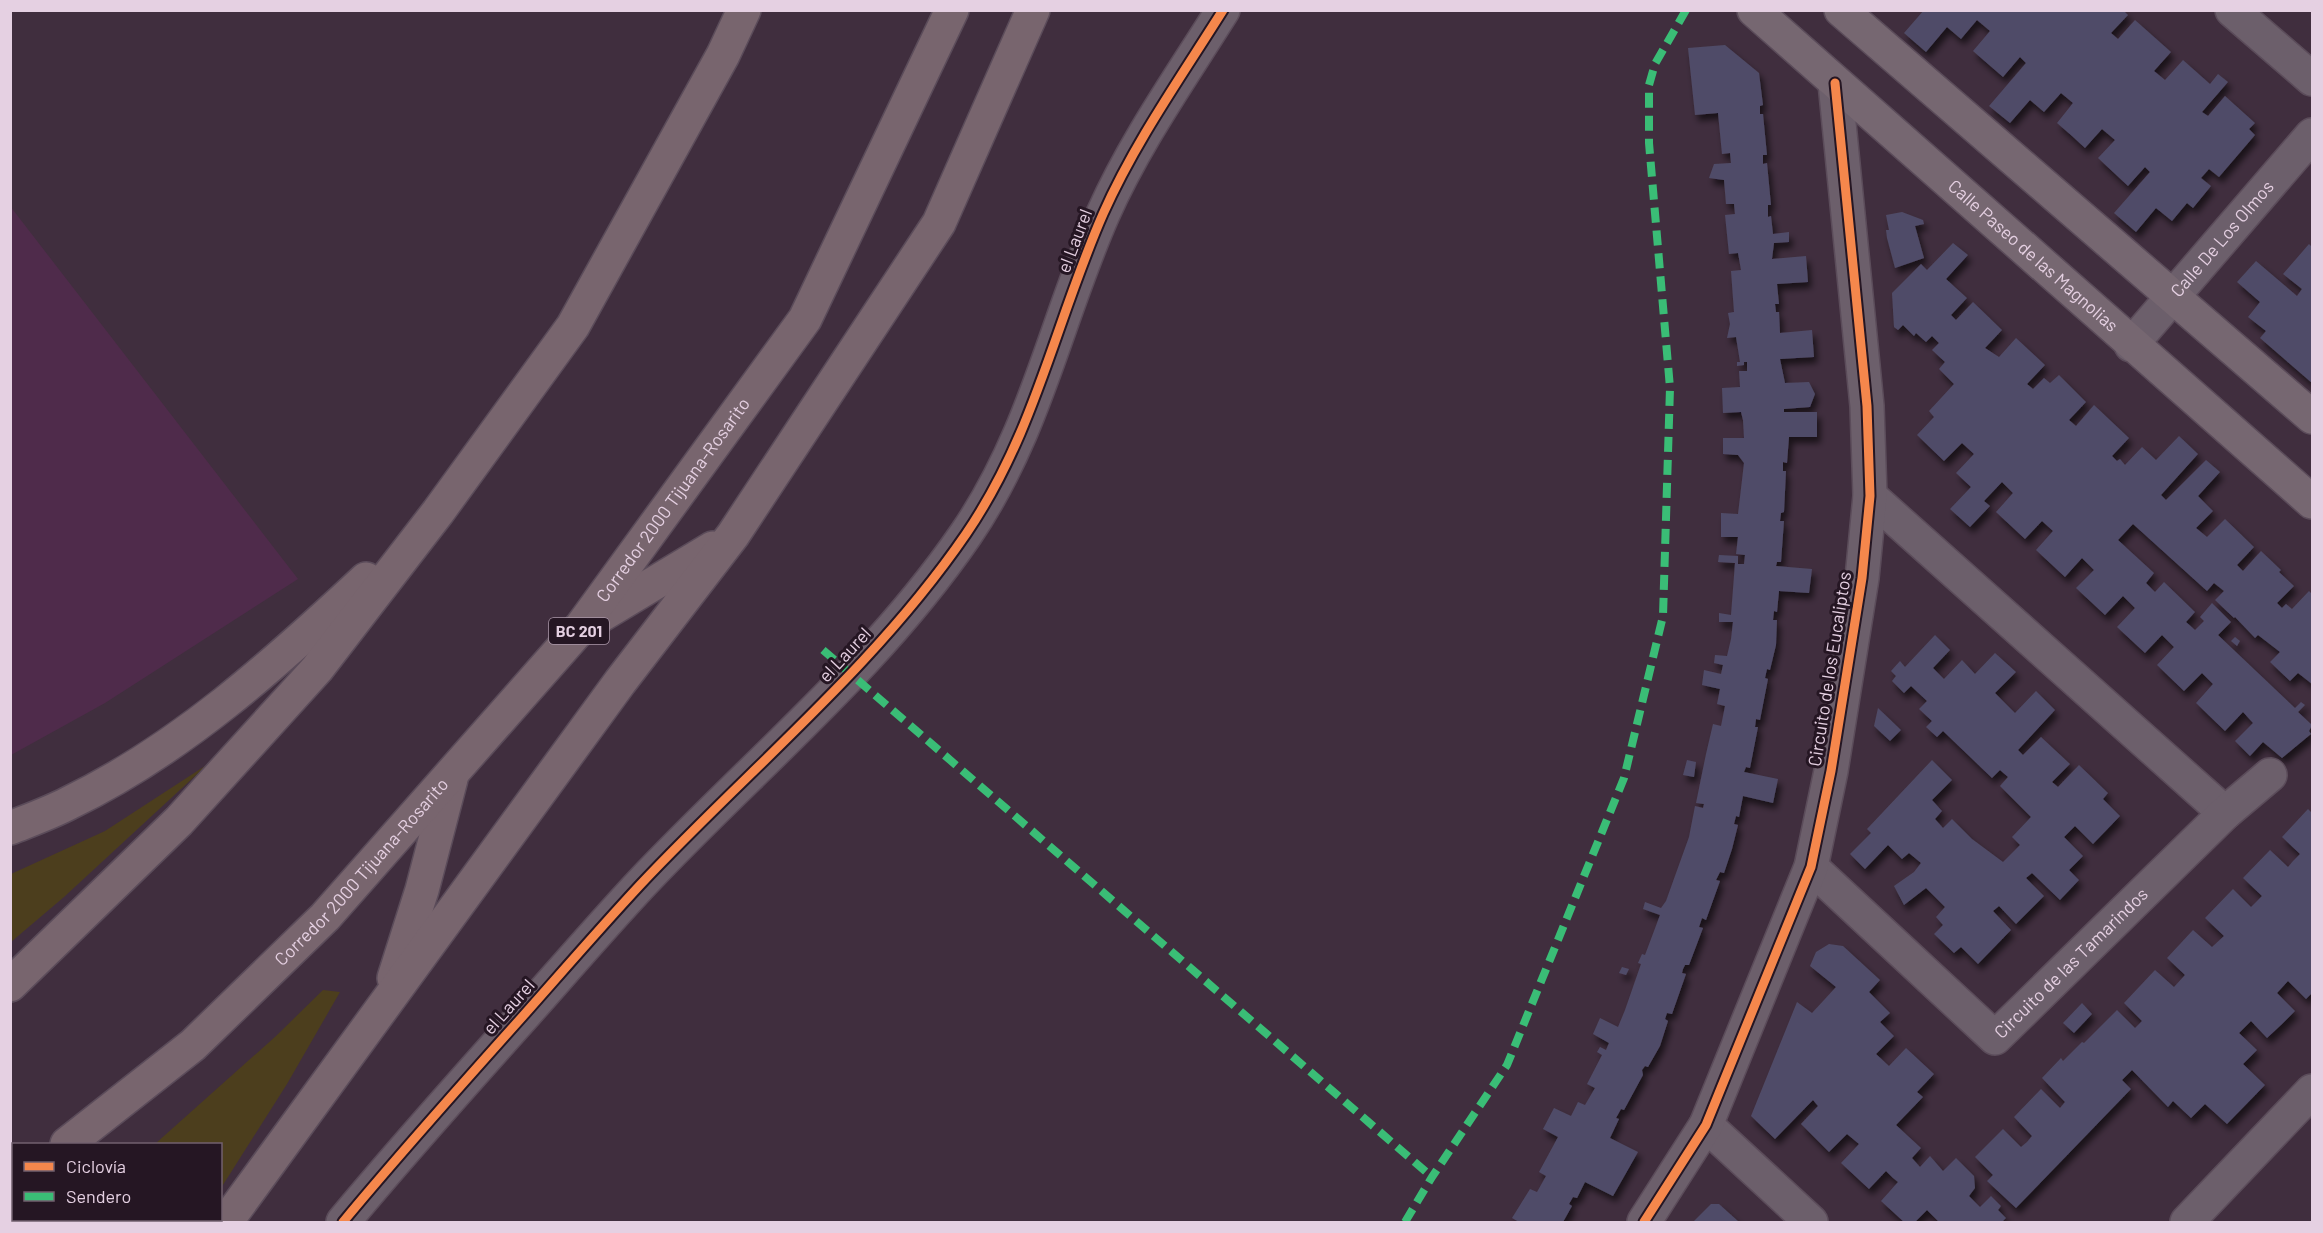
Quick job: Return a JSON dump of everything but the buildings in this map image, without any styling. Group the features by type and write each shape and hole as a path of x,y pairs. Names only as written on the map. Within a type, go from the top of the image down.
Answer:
{"highway":[{"path":"10,986 178,821 309,677 438,512 573,326 723,55 744,10"},
{"name":"Corredor 2000 Tijuana-Rosarito","path":"68,1143 202,1037 325,917 581,627 805,318 952,10"},
{"path":"226,1222 620,682 733,535 939,223 1033,10"},
{"path":"10,828 69,803 130,769 216,709 289,651 438,512"},
{"path":"581,627 733,535"},
{"path":"385,1005 422,890 452,773"}],"street":[{"name":"el Laurel","path":"343,1222 420,1131 640,885 851,674 910,609 965,535 999,481 1034,406 1103,214 1130,159 1223,10"},
{"name":"Calle Paseo de las Magnolias","path":"1754,10 2131,345 2313,502"},
{"path":"1841,10 2171,297 2313,417"},
{"path":"2232,10 2313,79"},
{"name":"Circuito de los Eucaliptos","path":"1644,1222 1706,1125 1811,867 1831,771 1861,589 1870,496 1864,372 1835,82"},
{"name":"Calle De Los Olmos","path":"2131,345 2313,135"},
{"path":"1870,496 2225,813"},
{"name":"Circuito de las Tamarindos","path":"1811,867 1995,1038 2225,813 2270,775"},
{"path":"2187,1222 2313,1091"},
{"path":"1706,1125 1811,1222"}],"shaded area":[{"path":"10,206 298,579 105,703 11,755"},
{"path":"208,764 64,897 11,942 11,874 105,831"},
{"path":"323,990 340,992 287,1084 222,1186 222,1143 156,1143 276,1036"},
{"path":"70,1221 199,1221 198,1222 68,1222"}],"marked path":[{"path":"1405,1222 1432,1177 1507,1065 1624,778 1663,616 1670,388 1649,143 1649,85 1655,64 1686,10"},
{"path":"823,650 1432,1177"}],"cycle path":[{"path":"343,1222 432,1118 640,885 810,716 892,629 966,534 990,496 1010,457 1027,417 1086,255 1116,187 1159,110 1223,10"},
{"path":"1644,1222 1706,1125 1811,867 1831,771 1862,578 1870,496 1867,406 1835,83"}]}
